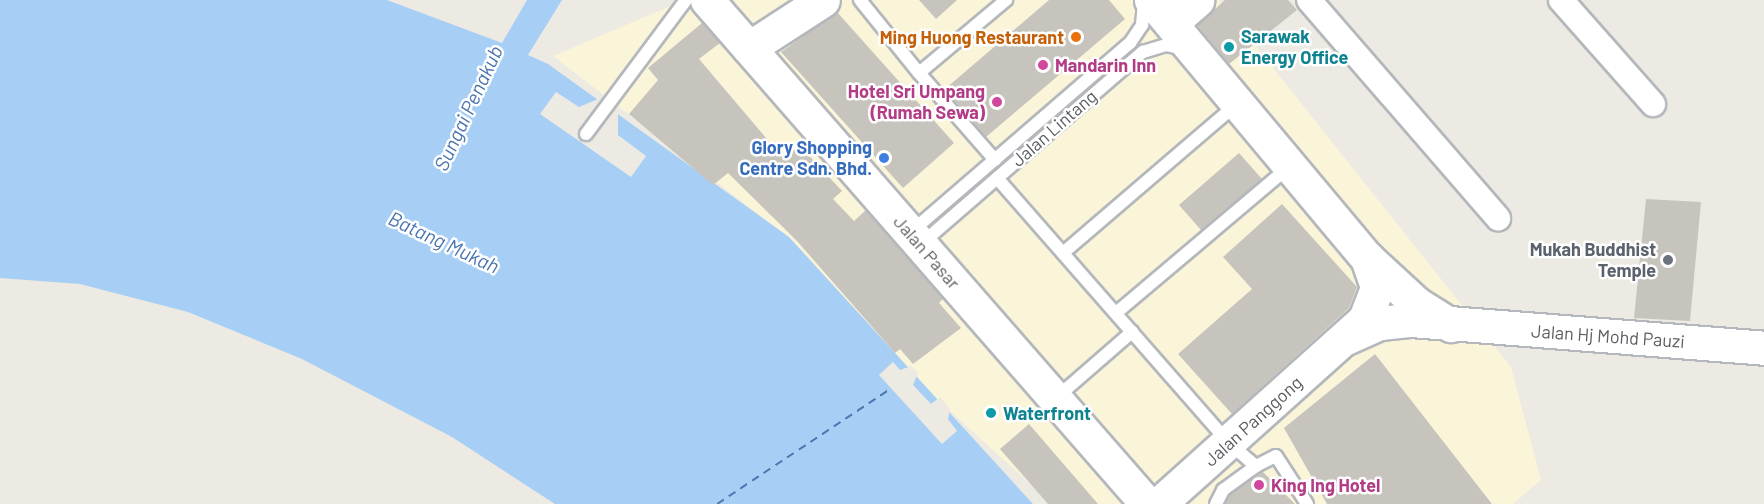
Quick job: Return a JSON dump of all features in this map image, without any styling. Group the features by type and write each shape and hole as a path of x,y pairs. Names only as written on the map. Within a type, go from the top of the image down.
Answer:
{"street":[{"name":"Jalan Pasar","path":"707,0 1147,504"},
{"path":"749,48 823,0"},
{"path":"1197,0 1161,12 1367,258 1417,304 1451,325"},
{"path":"1310,0 1498,218"},
{"path":"1561,0 1653,104"},
{"name":"Jalan Panggong","path":"1159,504 1346,338 1365,318 1376,297 1376,278 1367,258"},
{"name":"Jalan Panggong","path":"1346,338 1396,320 1451,325"},
{"name":"Jalan Hj Mohd Pauzi","path":"1451,325 1764,348"}],"lane":[{"path":"586,134 686,0"},
{"path":"860,0 919,73 995,160"},
{"path":"919,73 1006,0"},
{"name":"Jalan Lintang","path":"915,239 995,160 1130,43 1142,26 1144,0"},
{"name":"Jalan Lintang","path":"915,239 997,178 1143,52 1166,45 1199,57"},
{"path":"1063,253 1238,103"},
{"path":"1116,313 1290,166"},
{"path":"997,178 1228,442 1256,466"},
{"path":"1056,398 1132,332"},
{"path":"1216,504 1223,490 1256,466 1275,456 1307,504"}],"shaded area":[{"path":"685,0 1219,0 1511,367 1541,480 1513,504 1052,504 937,399 793,241 553,56"}],"water":[{"path":"0,0 387,0 502,43 527,0 562,0 528,55 548,64 789,237 1033,504 555,504 452,437 302,359 188,312 80,284 0,278"}],"pier":[{"path":"556,92 579,107 598,99 618,113 618,135 646,156 631,177 540,114"},
{"path":"893,362 900,370 911,366 918,373 913,385 931,404 940,397 950,409 948,419 957,431 942,444 879,375"}],"building":[{"path":"919,0 957,0 936,19"},
{"path":"1049,0 1109,0 1125,19 986,137 945,89"},
{"name":"Sarawak Energy Office","path":"1225,0 1288,0 1297,10 1229,64 1197,25"},
{"path":"837,12 954,143 903,188 781,52"},
{"path":"702,23 720,43 699,59 783,158 800,146 842,191 833,199 854,221 866,210 943,299 939,303 961,328 913,364 900,349 895,353 797,241 728,173 713,185 629,114 658,80 648,68"},
{"path":"1239,153 1262,179 1201,230 1179,205"},
{"name":"Mukah Buddhist Temple","path":"1646,199 1701,202 1690,321 1634,318"},
{"path":"1282,204 1357,287 1349,308 1232,414 1178,354 1252,289 1223,257"},
{"path":"1375,354 1492,504 1327,504 1284,428"},
{"path":"1029,424 1098,504 1048,504 1000,449"},
{"name":"King Ing Hotel","path":"1263,472 1295,504 1225,504 1229,495"}],"ferry route":[{"path":"717,504 890,389"}],"place":[{"name":"Ming Huong Restaurant","path":"1076,37"},
{"name":"Sarawak Energy Office","path":"1229,47"},
{"name":"Mandarin Inn","path":"1043,65"},
{"name":"Hotel Sri Umpang (Rumah Sewa)","path":"997,102"},
{"name":"Glory Shopping Centre Sdn. Bhd.","path":"884,158"},
{"name":"Mukah Buddhist Temple","path":"1668,260"},
{"name":"Waterfront","path":"991,413"},
{"name":"King Ing Hotel","path":"1259,485"}],"water label":[{"name":"Sungai Penakub","path":"468,108"},
{"name":"Batang Mukah","path":"444,242"}]}
